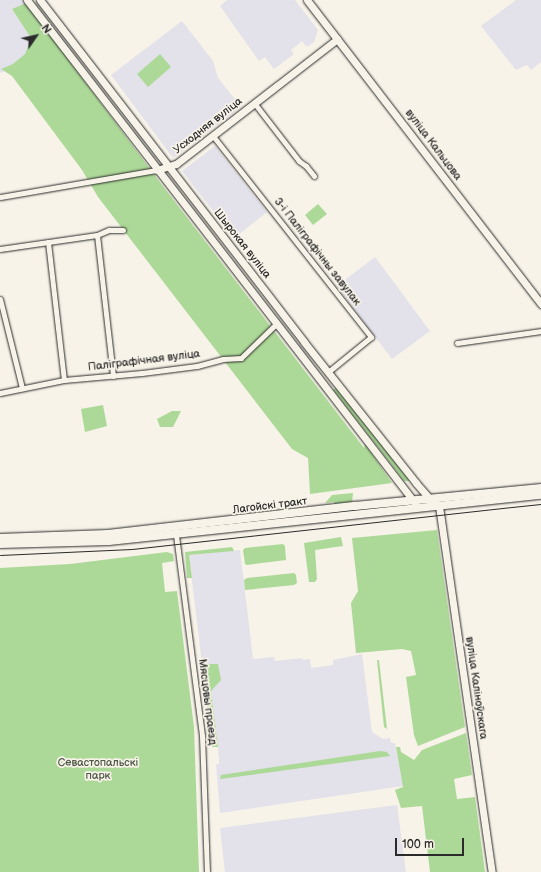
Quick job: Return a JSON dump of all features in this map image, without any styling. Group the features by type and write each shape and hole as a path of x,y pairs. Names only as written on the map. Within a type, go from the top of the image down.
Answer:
{"main road":[{"name":"Шырокая вуліца","path":"27,0 325,387 408,499 419,508"},
{"name":"Шырокая вуліца","path":"40,0 328,372 430,499 440,506"},
{"name":"вуліца Кальцова","path":"307,0 541,304"},
{"name":"Усходняя вуліца","path":"157,170 176,164 337,39"},
{"path":"325,387 335,380"},
{"name":"Лагойскі тракт","path":"0,544 109,541 408,499 430,499 541,488"},
{"name":"Лагойскі тракт","path":"0,538 176,531 541,495"},
{"name":"вуліца Каліноўскага","path":"440,506 492,872"}],"street":[{"path":"255,104 299,160 314,176"},
{"name":"3-і Паліграфічны завулак","path":"213,136 371,337 328,372"},
{"name":"Усходняя вуліца","path":"0,197 157,170"},
{"path":"0,249 97,235 109,230 123,230"},
{"path":"97,235 113,376"},
{"path":"48,242 64,380"},
{"path":"0,299 22,388"},
{"name":"Паліграфічная вуліца","path":"0,393 64,380 142,373 197,366 223,359 241,358 276,324"},
{"path":"457,343 541,331"},
{"name":"Мясцовы праезд","path":"176,531 202,736 207,872"}],"shaded area":[{"path":"0,0 24,0 26,3 12,9 31,38 25,54 7,70 0,73"},
{"path":"227,0 295,0 318,30 314,42 307,47 302,41 291,50 294,54 274,69 265,57 259,61 220,6"},
{"path":"516,0 541,0 541,62 531,70 527,65 516,70 481,26"},
{"path":"182,21 213,61 218,78 241,107 173,158 111,75"},
{"path":"215,146 267,212 234,238 182,171"},
{"path":"375,257 430,331 392,359 337,286"},
{"path":"240,550 253,659 274,657 275,661 302,658 303,660 310,659 311,668 333,665 333,660 362,654 372,732 383,739 390,738 391,743 395,743 403,786 220,813 216,764 219,764 219,758 211,691 218,664 202,664 189,555"},
{"path":"397,805 406,872 225,872 220,828"}],"green space":[{"path":"26,3 162,185 364,448 365,444 392,483 310,494 308,458 292,449 98,197 82,170 12,76 1,69 13,64 25,54 31,38 12,9"},
{"path":"160,54 171,67 148,87 137,74"},
{"path":"318,204 327,214 313,225 305,215"},
{"path":"337,387 410,481 404,481 333,390"},
{"path":"103,405 107,426 85,432 81,409"},
{"path":"172,411 181,411 173,427 160,427 157,419"},
{"path":"353,493 352,503 335,505 334,502 325,503 332,495"},
{"path":"437,530 465,727 418,746 414,735 406,677 416,675 411,651 402,649 356,653 351,603 358,591 352,538"},
{"path":"341,537 343,546 315,550 317,579 315,582 309,582 304,543"},
{"path":"283,544 285,546 286,560 245,564 243,550 245,548"},
{"path":"232,547 234,551 189,555 192,578 187,578 185,552"},
{"name":"Севастопальскі парк","path":"167,552 173,554 174,561 162,563 165,592 177,591 194,727 199,872 0,872 0,568 70,564"},
{"path":"294,573 296,575 297,583 294,585 245,590 244,580 247,578"},
{"path":"377,660 379,660 387,729 384,727"},
{"path":"202,664 218,664 221,680 211,691 218,747 212,747"},
{"path":"466,733 472,775 454,779 457,799 475,797 485,872 430,872 422,806 401,808 395,790 403,787 396,747 400,747 401,752 414,760 422,750"},
{"path":"380,751 387,752 390,756 220,779 221,775"}],"tram line":[{"path":"0,555 132,549 541,504"}]}
